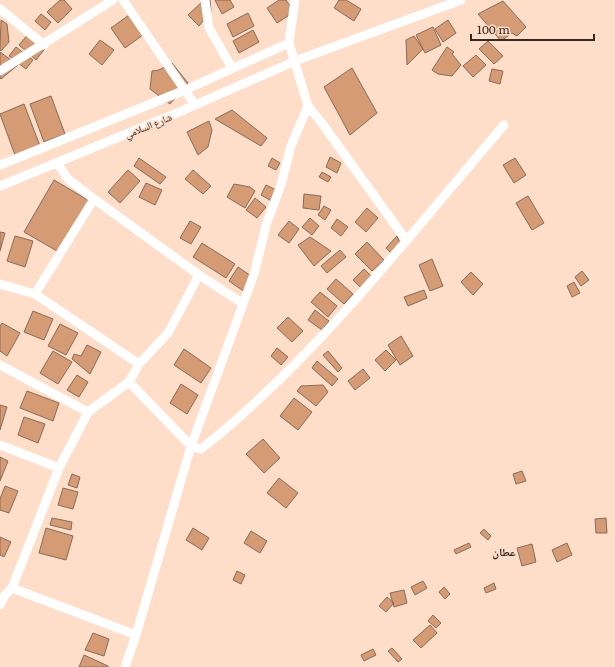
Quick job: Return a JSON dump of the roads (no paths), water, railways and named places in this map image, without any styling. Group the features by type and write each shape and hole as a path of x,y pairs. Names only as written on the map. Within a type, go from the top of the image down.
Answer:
{"street":[{"path":"0,71 44,45 113,0"},
{"path":"122,0 195,105"},
{"path":"205,0 209,28 232,68"},
{"path":"295,0 289,43 308,106 406,240"},
{"name":"شارع السلامي","path":"0,186 195,105 295,61 461,0"},
{"path":"0,9 44,45"},
{"name":"شارع السلامي","path":"0,165 185,90 289,43"},
{"path":"124,667 136,635 191,446 242,303 254,274 267,222 281,185 291,146 308,106"},
{"path":"129,382 191,446 201,449 233,424 326,332 504,125"},
{"path":"58,163 68,178 94,199 242,303"},
{"path":"35,294 94,199"},
{"path":"0,605 2,594 12,588 59,468 88,412 129,382 139,364 168,333 199,274"},
{"path":"0,284 35,294 139,364"},
{"path":"0,365 88,412"},
{"path":"0,445 59,468"},
{"path":"12,588 136,635"}],"district":[{"name":"عطان","path":"504,551"}]}
